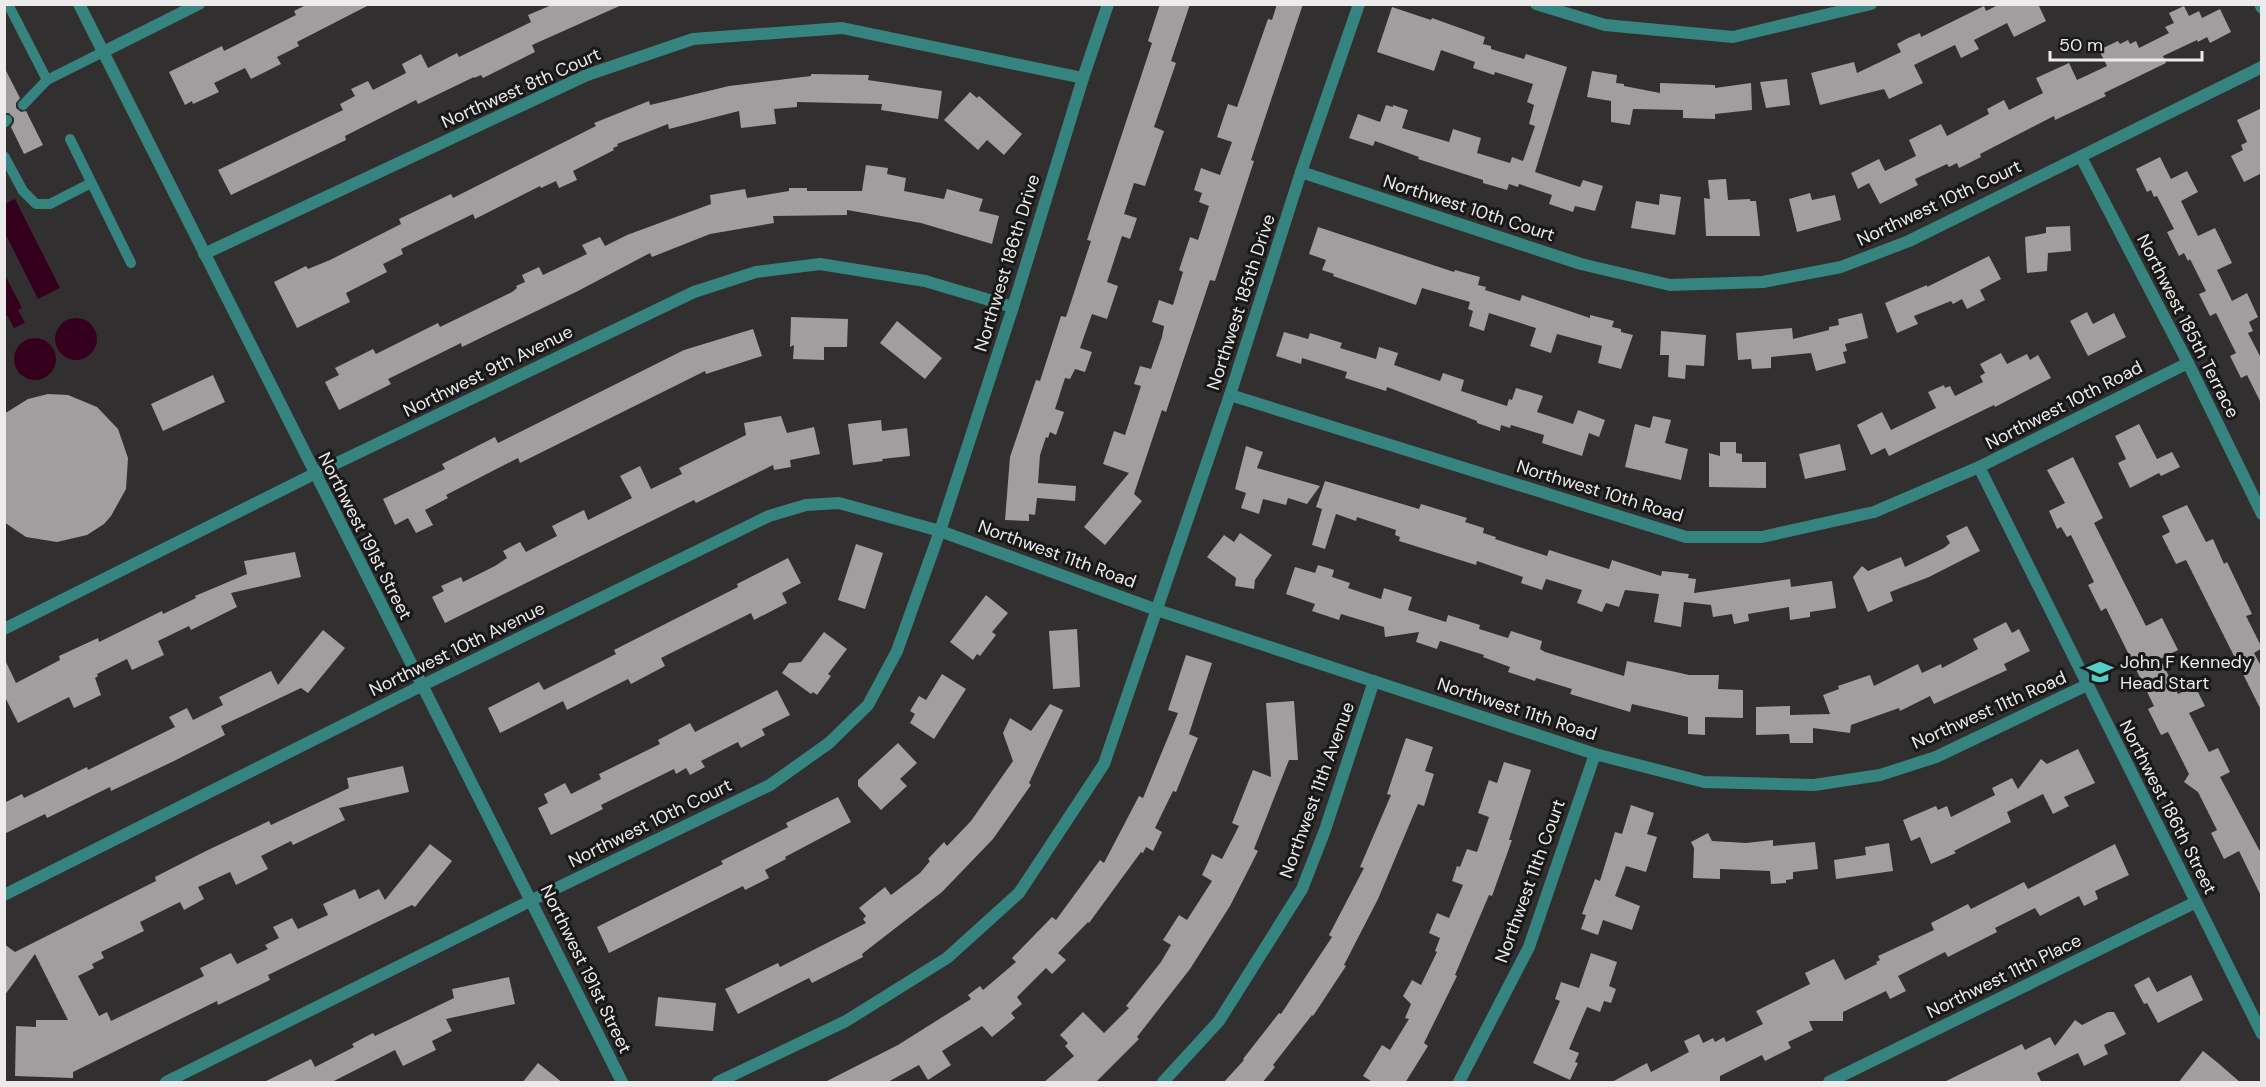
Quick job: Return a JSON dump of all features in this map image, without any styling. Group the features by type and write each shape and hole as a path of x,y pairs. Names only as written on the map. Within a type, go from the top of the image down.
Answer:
{"street":[{"name":"Northwest 191st Street","path":"79,4 420,686 532,900 622,1083"},
{"path":"103,52 199,4"},
{"name":"Northwest 186th Drive","path":"940,531 1108,4"},
{"name":"Northwest 185th Drive","path":"718,1083 846,1021 947,958 1019,893 1104,764 1230,395 1301,172 1359,4"},
{"path":"1536,4 1605,25 1733,37 1871,4"},
{"name":"Northwest 8th Court","path":"204,254 586,75 693,39 842,28 1083,78"},
{"name":"Northwest 10th Court","path":"1301,172 1581,264 1670,285 1763,282 1841,267 1910,241 2262,67"},
{"name":"Northwest 185th Terrace","path":"2081,157 2188,363 2262,514"},
{"name":"Northwest 9th Avenue","path":"4,628 314,474 694,292 756,272 820,264 925,281 1013,307"},
{"name":"Northwest 10th Road","path":"1230,395 1686,537 1762,537 1874,512 1979,467 2188,363"},
{"name":"Northwest 186th Street","path":"1979,467 2262,1034"},
{"name":"Northwest 10th Avenue","path":"4,895 420,686 769,516 806,505 839,503 940,531"},
{"name":"Northwest 10th Court","path":"166,1083 532,900 770,785 829,743 868,705 897,651 940,531"},
{"name":"Northwest 11th Road","path":"940,531 1157,610 1595,753 1704,782 1814,785 1880,775 1936,757 2087,685"},
{"name":"Northwest 11th Avenue","path":"1163,1083 1219,1021 1302,889 1325,830 1374,681"},
{"name":"Northwest 11th Court","path":"1459,1083 1529,947 1595,753"},
{"name":"Northwest 11th Place","path":"1828,1083 2196,902"}],"lane":[{"path":"9,6 47,80"},
{"path":"23,105 47,80 103,52"},
{"path":"70,139 131,263"},
{"path":"4,156 23,191 36,204 50,204 92,183"}],"shaded area":[{"path":"15,199 60,288 38,299 5,233 5,204"},
{"path":"4,273 22,308 18,310 25,323 14,328 7,315 5,316"},
{"path":"76,318 91,324 97,339 91,354 76,360 61,354 55,339 61,324"},
{"path":"35,338 50,344 56,359 50,374 35,380 20,374 14,359 20,344"}],"building":[{"path":"308,4 371,4 297,42 299,46 277,57 281,64 251,79 245,68 214,83 219,92 193,104 192,101 185,105 169,72 222,46 224,51 296,15 294,11"},
{"path":"554,4 624,4 532,45 535,52 483,78 481,75 474,77 418,104 416,100 345,136 346,140 231,195 218,170 343,110 340,104 355,96 351,89 368,81 373,90 406,73 402,64 421,54 428,68 457,53 459,57 531,22 528,15"},
{"path":"1160,4 1190,4 1171,61 1176,63 1154,127 1164,131 1145,186 1134,183 1124,214 1137,218 1130,239 1122,236 1107,282 1118,286 1107,319 1092,314 1080,348 1092,352 1085,372 1075,369 1070,379 1065,378 1055,409 1064,412 1056,435 1050,432 1048,438 1046,437 1040,455 1038,483 1076,486 1075,501 1037,498 1035,515 1029,514 1029,521 1005,520 1010,457 1036,380 1040,381 1061,316 1066,317 1091,241 1087,240 1152,43 1148,41"},
{"path":"1277,4 1303,4 1251,160 1254,161 1215,281 1210,280 1166,412 1162,410 1134,494 1142,501 1105,545 1084,527 1129,473 1103,464 1114,431 1125,435 1141,386 1134,384 1140,366 1151,369 1162,337 1164,326 1152,322 1159,300 1173,305 1183,272 1179,270 1190,237 1198,240 1209,206 1199,202 1202,193 1194,190 1201,168 1220,175 1232,142 1217,137 1228,104 1237,107 1268,19 1272,20"},
{"path":"2000,4 2038,4 2046,21 2014,37 2007,23 1974,40 1979,49 1961,58 1955,45 1914,65 1923,83 1889,99 1884,89 1820,105 1811,73 1854,62 1857,73 1901,52 1897,44 1908,38 1920,33 1921,37 1984,6 1986,11"},
{"path":"2184,6 2189,16 2199,11 2202,18 2220,9 2231,32 2210,43 2207,37 2198,42 2197,40 2163,56 2166,63 2104,93 2106,96 2055,120 2054,116 1980,154 1981,157 1959,168 1957,163 1949,167 1947,164 1915,179 1918,185 1880,204 1869,183 1858,189 1851,173 1879,159 1885,171 1916,156 1909,140 1941,124 1947,136 1989,114 1987,109 2004,100 2009,110 2043,93 2036,78 2069,63 2077,80 2107,66 2099,50 2118,41 2120,44 2128,40 2130,44 2136,41 2139,48 2169,33 2165,27 2174,23 2169,13"},
{"path":"1392,7 1431,20 1432,18 1485,37 1483,44 1491,46 1491,49 1524,59 1526,54 1567,67 1535,172 1580,187 1583,180 1603,186 1595,211 1575,206 1573,212 1549,204 1552,195 1519,184 1518,187 1509,184 1507,190 1418,159 1419,157 1375,141 1373,146 1349,138 1358,114 1380,122 1386,105 1393,107 1393,105 1408,110 1402,128 1449,142 1453,129 1481,138 1477,153 1510,163 1512,157 1523,161 1535,126 1529,124 1534,105 1527,102 1533,84 1495,72 1494,75 1473,68 1475,62 1441,50 1434,71 1377,52"},
{"path":"4,67 20,98 16,103 16,108 21,112 26,111 43,145 24,154 11,127 14,118 9,113 4,113"},
{"path":"1592,71 1617,75 1616,83 1624,84 1624,86 1660,93 1660,83 1715,85 1715,88 1751,83 1752,110 1715,114 1715,119 1683,118 1683,110 1633,109 1630,125 1611,122 1611,101 1587,97"},
{"path":"811,74 869,75 868,80 942,91 938,119 881,110 882,104 797,102 797,107 774,109 776,124 741,128 739,111 669,129 668,124 617,144 614,150 573,171 577,180 559,188 556,181 541,188 540,186 475,219 473,214 401,249 403,254 383,264 387,272 346,293 350,302 297,328 274,282 306,266 308,269 330,260 401,224 399,219 451,194 453,198 596,126 594,123 649,101 650,105 729,86 811,76"},
{"path":"1787,79 1790,105 1766,108 1760,82"},
{"path":"970,92 977,98 979,96 1022,134 1004,155 987,140 978,150 944,120"},
{"path":"2262,108 2262,173 2244,182 2231,156 2243,150 2241,145 2247,142 2237,120"},
{"path":"2160,157 2171,179 2187,171 2198,192 2181,201 2198,236 2215,228 2232,263 2217,270 2232,301 2247,293 2258,317 2249,322 2253,331 2248,333 2262,360 2262,405 2247,375 2241,378 2230,356 2236,353 2216,313 2210,316 2199,294 2206,291 2190,259 2188,261 2184,253 2179,256 2167,232 2174,229 2157,196 2154,197 2151,190 2147,192 2136,169"},
{"path":"866,165 888,168 887,174 906,178 904,191 944,199 947,189 983,199 979,211 999,216 992,244 921,223 847,210 847,215 773,216 774,223 710,234 652,257 650,253 462,347 461,343 388,379 391,384 339,410 325,382 339,375 335,368 373,349 376,354 438,323 440,327 512,292 517,288 516,286 525,282 522,275 539,267 543,275 587,254 582,245 600,237 605,246 627,235 711,204 710,195 745,189 747,198 789,191 789,188 807,188 807,191 862,191"},
{"path":"1726,179 1728,200 1756,201 1760,236 1706,236 1704,198 1710,199 1708,180"},
{"path":"1810,193 1812,200 1835,195 1841,220 1797,232 1789,199"},
{"path":"1660,194 1681,197 1675,235 1631,228 1636,201 1659,205"},
{"path":"2070,226 2071,251 2048,253 2047,271 2027,273 2025,237 2046,233 2046,227"},
{"path":"1318,227 1454,272 1455,270 1480,277 1478,285 1486,287 1485,290 1520,301 1522,295 1590,318 1590,315 1614,321 1612,327 1633,335 1621,369 1598,363 1602,346 1557,334 1551,353 1530,346 1536,328 1489,313 1484,331 1469,326 1473,311 1468,309 1470,302 1422,288 1416,305 1333,276 1334,274 1322,270 1326,260 1309,254"},
{"path":"1989,256 2001,279 1980,290 1985,300 1967,309 1962,299 1953,304 1951,301 1914,316 1918,324 1897,333 1885,303 1927,285 1927,287"},
{"path":"2087,312 2093,324 2114,313 2126,337 2088,356 2070,321"},
{"path":"1862,313 1868,338 1845,344 1847,351 1843,352 1846,363 1816,371 1811,353 1771,357 1771,368 1752,369 1751,359 1738,360 1736,333 1792,328 1793,339 1829,330 1829,327 1839,325 1838,319"},
{"path":"791,317 848,319 847,347 824,347 824,360 793,359 794,345 790,347"},
{"path":"897,321 942,358 925,379 880,343"},
{"path":"753,329 762,356 706,374 705,371 520,463 518,458 446,495 448,498 425,510 433,525 416,533 408,518 395,525 383,499 445,469 442,464 495,437 498,443 684,350"},
{"path":"1661,331 1706,335 1704,366 1686,365 1685,379 1668,377 1669,355 1660,355"},
{"path":"1284,332 1308,339 1310,333 1342,343 1340,348 1376,359 1379,347 1398,353 1394,365 1440,381 1443,373 1464,380 1461,391 1507,406 1516,388 1543,396 1537,412 1573,424 1578,410 1605,420 1599,437 1589,433 1582,456 1542,443 1544,435 1511,425 1510,428 1501,425 1500,431 1387,387 1386,391 1345,378 1347,372 1302,358 1301,364 1276,356"},
{"path":"2001,353 2007,364 2027,354 2030,360 2038,355 2051,378 1995,407 1994,405 1889,456 1885,448 1871,455 1857,425 1882,412 1891,430 1936,408 1928,392 1944,385 1945,388 1950,386 1955,396 1983,382 1980,376 1985,373 1980,364"},
{"path":"213,375 225,402 163,431 151,404"},
{"path":"48,394 68,395 97,407 118,429 128,458 126,489 111,516 104,524 87,535 57,542 26,537 4,522 4,414 28,399"},
{"path":"781,416 787,433 814,427 820,454 790,460 791,467 774,470 773,465 696,503 694,500 445,623 432,597 444,591 441,586 461,577 463,582 495,566 507,558 503,551 520,542 526,552 557,536 552,526 584,510 588,520 632,498 620,476 640,466 651,489 682,474 679,468 746,435 744,423"},
{"path":"1653,416 1671,420 1665,443 1688,449 1681,480 1625,467 1635,424 1650,428"},
{"path":"881,420 882,431 907,428 910,456 853,465 848,424"},
{"path":"2139,424 2157,459 2172,452 2180,467 2161,476 2159,473 2130,488 2118,463 2126,459 2115,436"},
{"path":"1720,442 1736,442 1736,453 1742,454 1742,462 1766,462 1766,488 1709,487 1709,453 1720,456"},
{"path":"1840,444 1846,470 1805,479 1799,454"},
{"path":"1246,446 1263,452 1257,468 1320,486 1307,504 1288,498 1286,505 1263,499 1259,514 1241,508 1246,493 1235,489"},
{"path":"2073,457 2103,518 2094,523 2146,626 2162,618 2178,650 2160,659 2178,694 2195,686 2205,706 2189,713 2209,752 2218,748 2230,772 2220,777 2262,855 2262,898 2239,851 2224,859 2211,833 2217,830 2198,792 2184,782 2189,774 2168,732 2161,735 2148,709 2154,706 2106,608 2101,611 2088,585 2094,582 2071,535 2067,537 2061,527 2057,529 2049,511 2065,503 2047,470"},
{"path":"1325,481 1419,509 1421,504 1467,518 1465,522 1484,528 1483,533 1496,537 1495,539 1547,556 1549,550 1609,569 1612,560 1661,576 1662,571 1689,574 1688,578 1696,579 1694,593 1790,579 1791,587 1832,581 1836,608 1810,612 1810,617 1790,620 1789,607 1748,614 1749,621 1734,624 1732,614 1713,617 1711,605 1684,602 1681,627 1654,622 1659,594 1625,590 1619,607 1606,603 1602,612 1577,603 1582,590 1546,579 1542,590 1521,583 1523,577 1477,561 1476,565 1399,541 1400,537 1395,535 1396,530 1357,517 1356,521 1336,514 1325,549 1312,545 1322,509 1316,507"},
{"path":"2187,505 2206,542 2213,539 2224,564 2227,562 2252,614 2246,616 2262,648 2254,653 2262,668 2262,712 2186,560 2176,564 2162,536 2170,532 2162,516"},
{"path":"1967,526 1980,551 1929,577 1890,592 1893,601 1868,612 1853,577 1862,566 1868,571 1901,557 1905,567 1944,548 1950,543 1946,536"},
{"path":"1240,533 1272,555 1255,580 1254,589 1235,586 1236,578 1207,557 1224,535 1234,542"},
{"path":"856,544 883,553 865,609 838,600"},
{"path":"295,552 301,577 231,593 237,607 191,630 189,626 158,641 164,655 132,670 127,659 97,674 95,678 101,695 74,708 69,697 18,723 4,695 4,658 16,683 60,660 59,656 98,638 99,642 162,611 163,614 196,598 195,596 247,574 244,561"},
{"path":"788,558 801,583 782,593 787,603 754,620 751,613 661,658 665,666 631,684 628,679 567,710 563,701 500,733 488,708 539,682 544,690 616,654 614,650 738,587 737,584"},
{"path":"1318,565 1334,570 1332,577 1350,583 1348,588 1381,599 1384,588 1412,597 1408,610 1446,622 1448,615 1480,625 1479,629 1508,638 1511,631 1542,641 1540,649 1545,652 1624,676 1627,661 1689,675 1719,675 1718,689 1743,690 1743,718 1705,717 1705,735 1688,734 1688,717 1632,704 1630,712 1570,694 1572,689 1508,672 1510,667 1483,657 1484,655 1440,641 1437,649 1416,642 1419,632 1385,637 1384,627 1341,614 1339,620 1312,611 1315,604 1286,594 1295,567 1315,573"},
{"path":"986,595 1008,613 992,632 996,635 980,656 977,654 973,660 950,642"},
{"path":"2006,622 2012,633 2019,629 2030,651 2004,664 2007,670 1934,704 1930,696 1900,711 1899,708 1851,725 1850,733 1813,728 1813,743 1790,743 1789,734 1756,735 1756,707 1790,706 1790,715 1830,714 1823,695 1839,689 1838,686 1870,675 1874,686 1918,664 1922,673 1941,664 1942,668 1978,649 1973,639"},
{"path":"1077,629 1080,687 1053,689 1049,631"},
{"path":"323,630 345,648 308,693 301,688 221,726 225,735 174,761 111,791 110,787 47,818 45,814 4,834 4,803 22,794 24,798 87,767 88,770 175,727 169,717 187,708 193,720 223,705 219,697 271,671 278,685"},
{"path":"824,632 847,649 828,674 831,676 817,695 813,692 811,694 782,673 789,663 801,662"},
{"path":"1186,655 1212,663 1189,734 1198,738 1176,792 1173,791 1155,828 1162,832 1153,851 1146,847 1143,853 1141,852 1089,923 1058,953 1066,960 1052,974 1046,968 1017,997 1022,1004 1011,1013 1015,1018 992,1037 982,1026 942,1051 951,1065 928,1080 919,1065 886,1083 823,1083 898,1045 971,999 968,995 980,986 983,990 1016,962 1012,958 1052,917 1056,920 1100,860 1104,863 1139,796 1143,798 1178,713 1168,710"},
{"path":"942,674 966,689 934,739 910,723 915,714 910,711 919,696 926,700"},
{"path":"777,690 790,715 762,729 765,735 741,748 738,742 701,761 705,767 690,775 686,768 676,774 674,769 601,805 603,809 551,835 538,808 548,803 544,794 565,783 571,794 601,779 599,774 660,744 658,740 690,723 695,732"},
{"path":"1294,701 1298,760 1289,760 1254,849 1258,851 1230,906 1190,969 1137,1037 1139,1039 1095,1083 1043,1083 1074,1056 1065,1046 1068,1043 1060,1035 1083,1012 1104,1033 1129,1008 1126,1006 1161,962 1171,945 1163,940 1179,915 1187,920 1212,881 1202,875 1212,854 1222,859 1239,826 1232,823 1253,770 1271,777 1266,703"},
{"path":"1050,704 1063,710 1029,783 1031,785 993,839 942,892 862,954 863,957 812,983 809,978 738,1014 725,989 778,963 780,967 866,923 863,919 866,916 859,908 885,887 891,895 920,873 930,861 928,859 944,842 947,846 971,821 1013,761 1003,733 1010,718 1031,731"},
{"path":"1406,738 1433,747 1425,771 1434,774 1424,806 1418,804 1378,899 1344,965 1346,966 1313,1016 1273,1065 1275,1067 1262,1083 1223,1083 1244,1060 1279,1013 1281,1014 1332,937 1329,935 1364,868 1360,867 1391,795 1387,794"},
{"path":"898,743 917,763 900,779 907,786 881,810 858,786 858,780"},
{"path":"2078,749 2095,783 2064,797 2069,806 2053,814 2043,794 2007,812 2011,822 1954,851 1956,853 1931,864 1920,837 1911,841 1903,820 1936,806 1938,810 1947,806 1951,817 1995,795 1992,788 2012,778 2018,789 2041,759 2047,764"},
{"path":"1504,762 1531,770 1509,840 1512,840 1492,896 1489,895 1455,975 1457,976 1424,1043 1428,1046 1405,1083 1374,1083 1363,1076 1382,1045 1390,1050 1409,1019 1405,1018 1411,1004 1403,996 1412,980 1421,985 1437,952 1435,951 1440,938 1429,933 1437,913 1449,918 1463,885 1452,881 1457,866 1460,867 1467,849 1477,852 1489,817 1478,813 1489,780 1497,783"},
{"path":"403,766 409,792 339,808 345,820 293,845 291,841 261,856 268,869 236,885 230,872 198,887 204,899 184,910 180,902 140,922 144,931 101,952 104,958 92,964 94,968 78,976 99,1016 107,1012 111,1021 204,976 200,968 231,953 237,964 268,949 265,945 279,938 273,927 292,918 298,929 328,915 323,904 355,889 359,899 379,889 385,900 430,844 452,861 415,907 412,905 268,975 270,980 218,1005 217,1001 73,1072 73,1078 15,1076 16,1026 36,1027 36,1020 68,1020 35,954 4,996 4,944 15,952 156,881 155,877 206,851 269,821 271,825 349,788 347,778"},
{"path":"838,797 851,822 765,870 769,878 745,890 743,886 609,953 597,927 723,864 721,861 788,827 786,823"},
{"path":"1631,805 1654,813 1647,834 1657,837 1646,872 1626,866 1615,896 1640,906 1632,930 1603,920 1598,935 1581,929 1586,915 1582,914 1595,879 1600,881 1615,832 1622,834"},
{"path":"1708,833 1712,841 1746,843 1773,840 1773,846 1815,842 1818,869 1793,872 1793,879 1786,880 1786,883 1771,884 1770,871 1720,869 1720,879 1693,878 1694,848 1691,842"},
{"path":"1889,843 1893,871 1836,879 1834,860 1866,855 1865,847"},
{"path":"2115,844 2129,875 2095,891 2098,899 2084,906 2079,896 2040,916 2035,908 1995,928 1997,932 1948,957 1945,952 1898,976 1906,991 1890,999 1886,991 1843,1012 1843,1021 1809,1021 1813,1030 1788,1042 1791,1048 1765,1061 1762,1055 1720,1076 1720,1083 1610,1083 1647,1063 1651,1072 1689,1052 1684,1041 1699,1034 1703,1043 1713,1038 1715,1042 1724,1037 1726,1042 1763,1024 1756,1011 1810,984 1805,973 1834,959 1845,980 1877,964 1876,962 1880,960 1878,956 1934,930 1931,923 1968,904 1971,909 2024,882 2028,889"},
{"path":"1591,953 1617,962 1609,986 1616,989 1611,1003 1604,1001 1600,1012 1587,1007 1569,1049 1579,1053 1575,1062 1578,1063 1570,1080 1533,1063 1560,1001 1555,999 1561,982 1579,988"},
{"path":"2191,975 2203,1000 2158,1023 2134,985 2149,977 2157,992"},
{"path":"509,977 515,1004 446,1019 452,1031 432,1041 436,1050 403,1066 395,1050 330,1083 262,1083 311,1059 315,1067 354,1047 352,1044 373,1033 375,1036 454,998 452,989"},
{"path":"658,997 716,1003 713,1031 655,1026"},
{"path":"2108,1012 2114,1012 2126,1034 2104,1045 2108,1054 2084,1066 2078,1053 2037,1073 2042,1083 1942,1083 2022,1044 2025,1050 2050,1037 2055,1046 2075,1020 2082,1025"},
{"path":"2203,1051 2218,1063 2241,1083 2178,1083"},
{"path":"538,1063 563,1083 522,1083"}],"place":[{"name":"John F Kennedy Head Start","path":"2100,672"}]}
